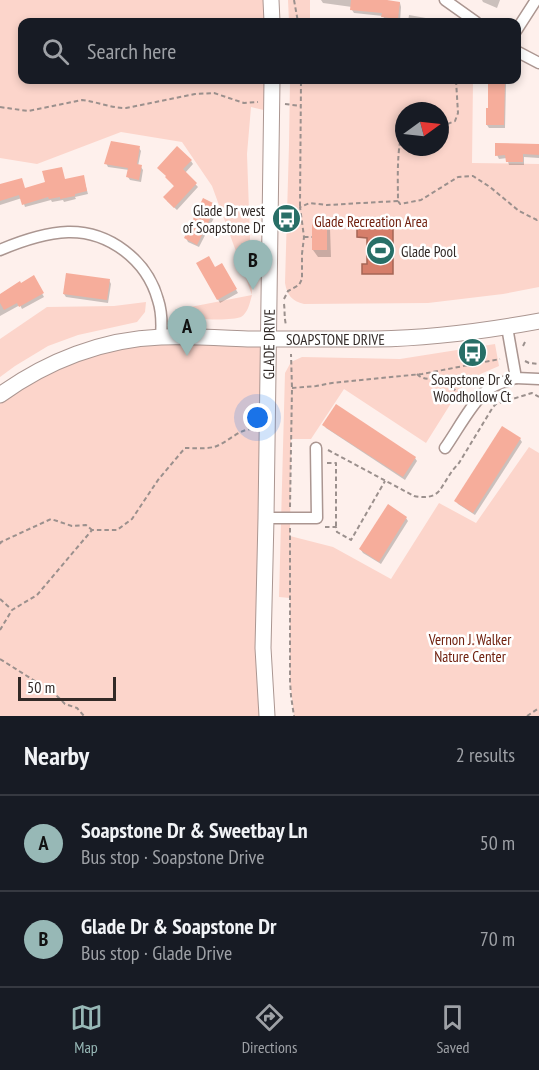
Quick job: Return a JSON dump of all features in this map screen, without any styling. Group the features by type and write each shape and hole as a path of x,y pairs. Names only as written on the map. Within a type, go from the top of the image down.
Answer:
{"street":[{"path":"271,0 272,18"},
{"path":"445,0 470,18"},
{"path":"521,23 536,0"},
{"path":"521,54 539,63"},
{"name":"GLADE DRIVE","path":"267,716 263,648 272,84"},
{"path":"0,250 29,240 69,232 102,238 117,245 132,256 144,270 153,286 159,301 162,319 161,337"},
{"name":"SOAPSTONE DRIVE","path":"0,395 39,370 77,354 115,343 161,337 401,338 478,332 539,321"},
{"path":"507,327 516,378"},
{"path":"445,448 487,391 499,383 516,378 539,379"},
{"path":"266,518 317,518 320,451"}],"path":[{"path":"294,0 297,18"},
{"path":"294,716 290,681 292,388 284,301 288,291 299,285 302,279 304,237 300,207 301,84"},
{"path":"449,123 455,121 458,113 456,84"},
{"path":"0,107 28,111 82,100 115,108 126,108 195,94 214,93 244,103 259,102 300,106"},
{"path":"398,201 400,156"},
{"path":"300,207 310,203 398,201 400,204 421,200 458,177 473,176 490,187 519,212 539,219"},
{"path":"304,237 312,237"},
{"path":"292,388 417,374 512,357"},
{"path":"417,374 421,378 443,383 476,403"},
{"path":"320,451 324,447 414,496 437,494 496,404 532,393 539,397"},
{"path":"0,544 51,519 72,526 86,525 92,530 117,530 132,519 158,480 185,448 213,447 228,441 246,429 267,429"},
{"path":"335,454 336,532 351,540 385,481"},
{"path":"325,463 336,463"},
{"path":"320,526 336,527"},
{"path":"0,630 12,610 37,595 92,530"},
{"path":"0,599 12,610"},
{"path":"0,659 54,693 64,704 77,708 84,716"},
{"path":"527,716 539,708"}],"green space":[{"path":"0,0 269,0 269,18 18,18 18,84 271,84 272,112 251,107 247,154 252,295 212,186 182,142 121,132 37,164 0,158"},
{"path":"288,0 310,0 310,18 289,18"},
{"name":"Glade Recreation Area","path":"290,84 473,84 472,163 539,164 539,287 428,303 304,304 293,299 285,283"},
{"path":"252,295 245,313 236,318 188,317 183,315 180,309"},
{"path":"146,302 145,312 137,322 78,335 48,346 0,377 0,339 47,307 114,306"},
{"path":"269,339 267,716 0,716 0,395 108,345"},
{"name":"Vernon J. Walker Nature Center","path":"495,344 499,366 469,379 458,392 426,443 344,389 311,439 291,439 290,536 333,547 391,579 439,503 476,523 529,447 539,453 539,716 294,716 290,681 290,598 279,597 285,373 291,362 302,357 400,359"}],"shaded area":[{"name":"Glade Pool","path":"357,225 393,225 393,274 362,274 362,264 367,264 367,238 357,237"}],"building":[{"path":"351,0 400,2 398,18 381,17 382,13 350,10"},
{"path":"488,84 505,84 504,125 486,125 486,108 488,108"},
{"path":"111,141 140,146 137,164 142,165 139,180 126,177 128,168 104,164"},
{"path":"495,143 539,144 539,155 523,154 523,162 506,162 505,155 495,156"},
{"path":"177,146 192,160 183,169 197,183 174,208 163,197 174,186 157,168"},
{"path":"62,167 65,179 84,175 87,191 75,194 75,196 60,199 60,197 49,199 48,197 22,205 19,195 0,201 0,184 22,178 25,188 45,182 42,171"},
{"path":"203,198 217,205 197,245 184,238"},
{"path":"312,219 327,219 327,250 312,250"},
{"path":"209,256 215,267 222,263 237,289 217,300 196,263"},
{"path":"66,273 110,279 107,300 63,294"},
{"path":"34,275 44,293 19,307 17,303 4,310 0,303 0,294"},
{"path":"336,404 416,457 403,477 322,425"},
{"path":"502,426 521,438 473,513 454,501"},
{"path":"388,504 407,517 379,562 359,549"}],"place":[{"name":"Glade Dr west of Soapstone Dr","path":"286,219"},
{"name":"Glade Pool","path":"380,251"},
{"name":"Glade Dr & Soapstone Dr","path":"253,290"},
{"name":"Soapstone Dr & Woodhollow Ct","path":"472,352"},
{"name":"Soapstone Dr & Sweetbay Ln","path":"187,356"}]}
